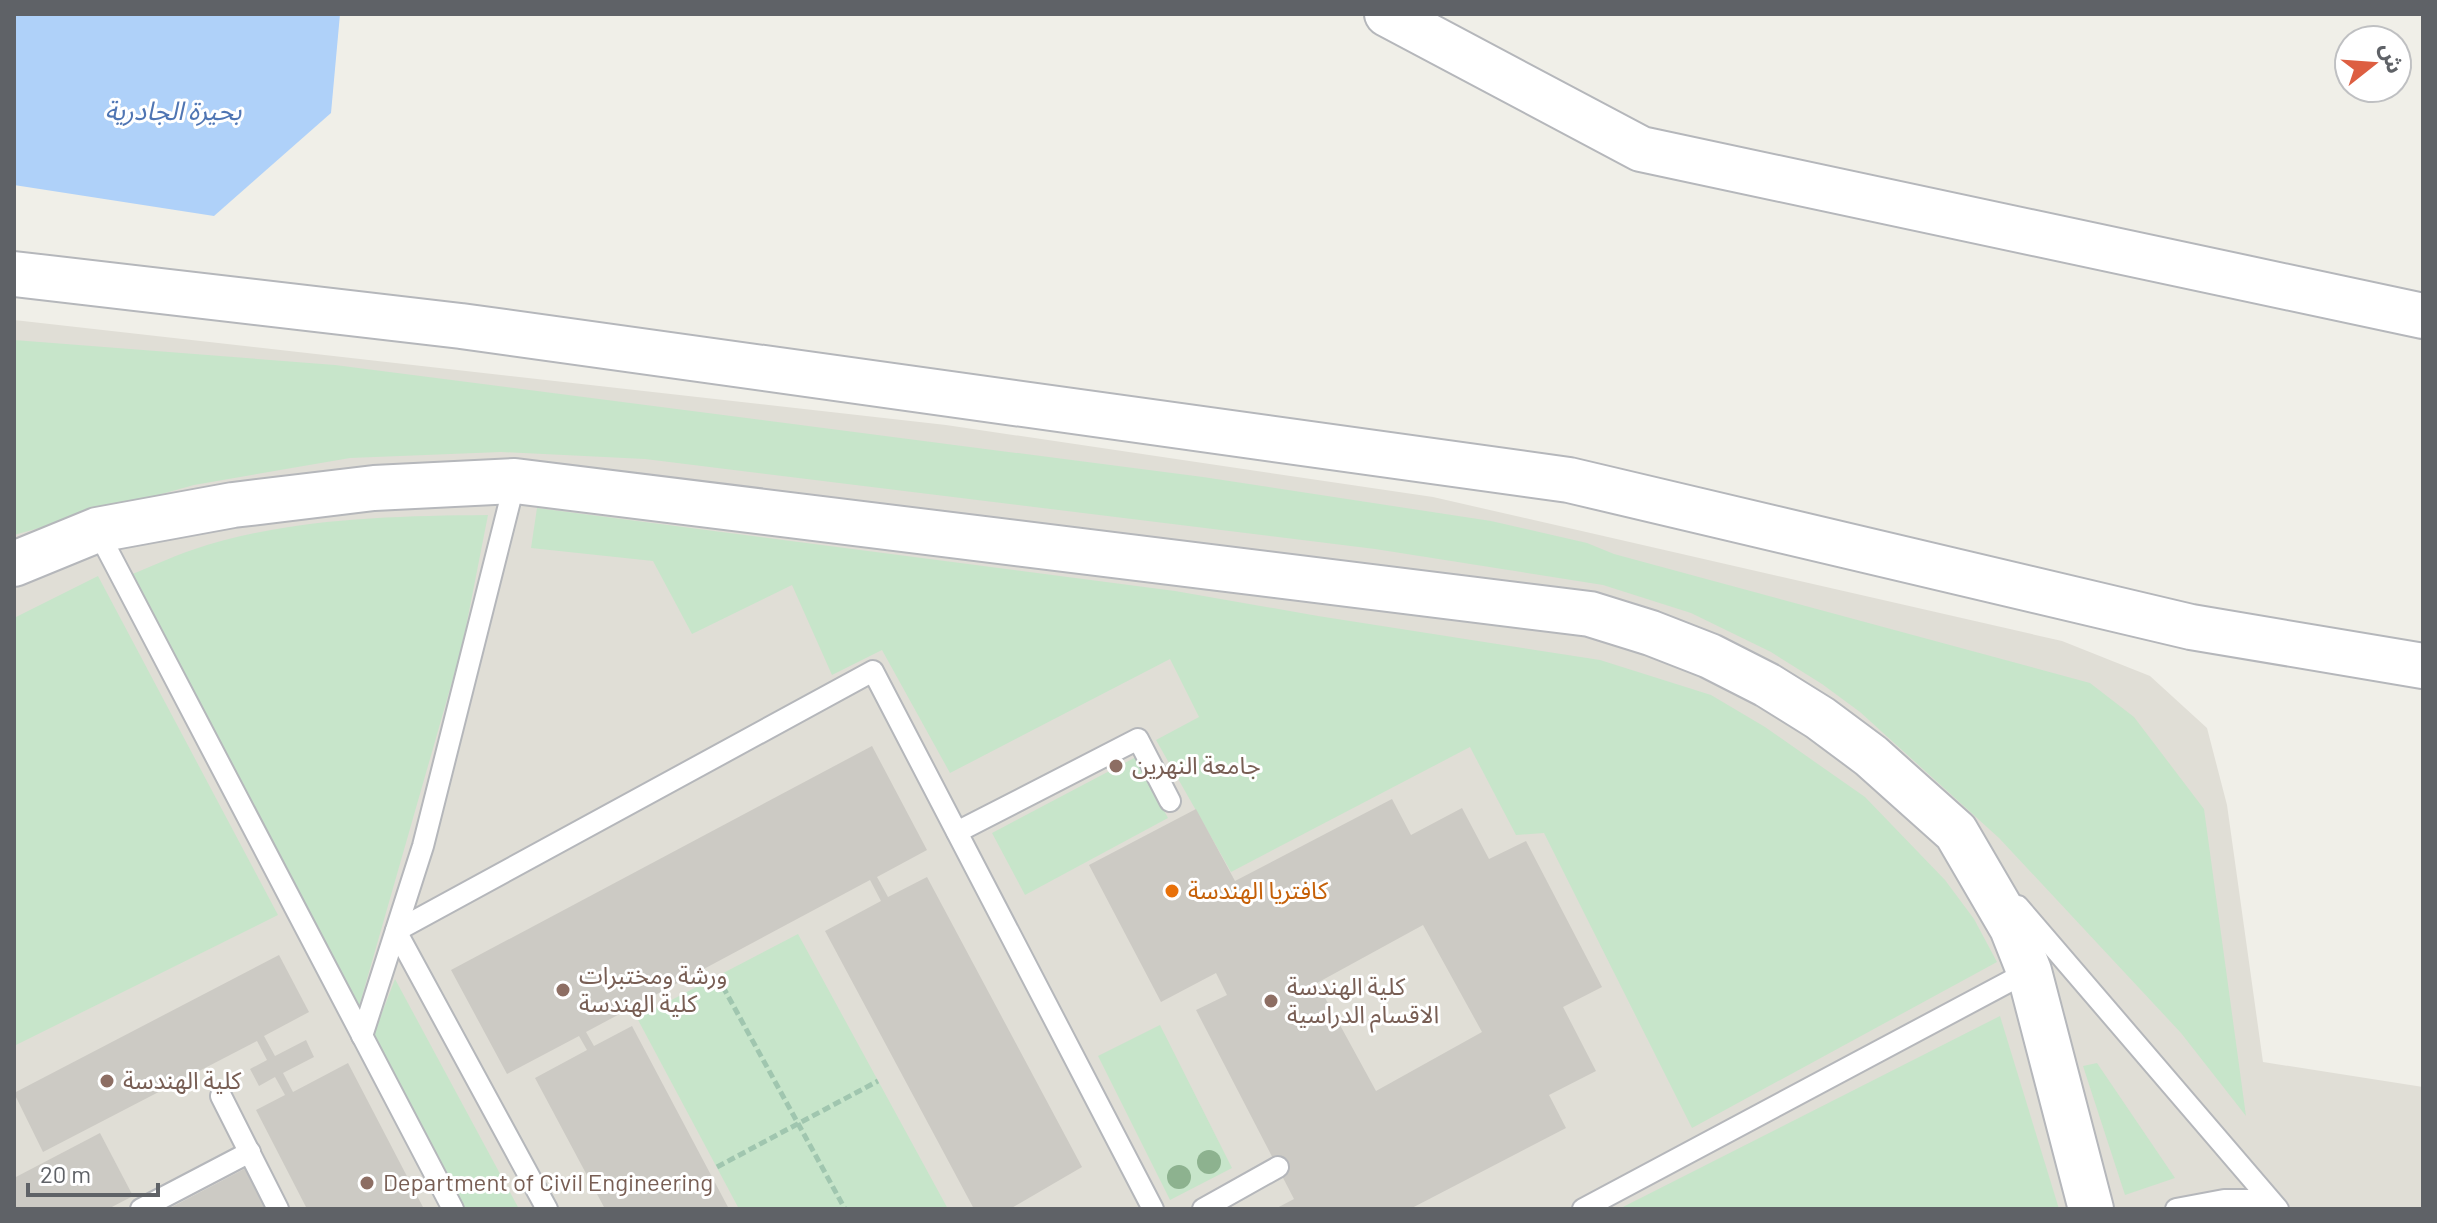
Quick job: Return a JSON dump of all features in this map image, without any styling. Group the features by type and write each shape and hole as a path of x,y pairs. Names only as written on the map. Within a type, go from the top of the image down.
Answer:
{"street":[{"path":"1387,14 1641,149 2423,316"},
{"path":"14,274 461,326 1569,480 2191,627 2423,666"},
{"path":"14,564 97,530 233,505 374,488 515,481 1590,614 1666,638 1767,685 1820,718 1871,756 1956,832 2012,928 2029,971 2091,1209"}],"lane":[{"path":"362,1036 423,846 515,481"},
{"path":"97,530 453,1209"},
{"path":"396,931 873,671 1153,1209"},
{"path":"957,832 1138,739 1170,801"},
{"path":"1956,832 2273,1204"},
{"path":"396,931 547,1209"},
{"path":"1583,1209 2029,971"},
{"path":"221,1096 278,1209"},
{"path":"141,1209 250,1152"},
{"path":"1203,1209 1278,1167"},
{"path":"2176,1209 2224,1200 2273,1204"}],"path":[{"path":"717,976 845,1209"},
{"path":"717,1167 878,1081"}],"shaded area":[{"name":"جامعة النهرين","path":"14,320 946,425 1433,497 2062,641 2150,676 2207,728 2227,805 2263,1062 2423,1087 2423,1209 14,1209"}],"green space":[{"path":"14,340 335,365 1203,477 1491,521 1587,543 1614,554 2090,683 2134,717 2204,809 2246,1116 2181,1033 1999,838 1860,712 1771,652 1691,613 1603,585 1375,549 645,459 501,452 350,458 194,485 14,535"},
{"path":"537,508 1175,591 1600,660 1711,695 1765,727 1865,797 1945,880 1974,919 1997,962 1692,1128 1544,833 1516,835 1470,747 1231,872 1156,740 1199,717 1170,659 950,773 882,650 832,675 792,585 692,634 653,561 531,548"},
{"path":"488,515 462,647 359,1007 130,575 192,550 264,531 376,518"},
{"path":"98,576 278,915 14,1046 14,618"},
{"path":"1136,757 1168,818 1025,895 992,833"},
{"path":"798,934 948,1209 739,1209 637,1018"},
{"path":"395,979 519,1209 465,1209 373,1036"},
{"path":"2000,1016 2059,1209 1619,1209"},
{"path":"1160,1025 1232,1168 1170,1200 1098,1056"},
{"path":"2097,1063 2175,1178 2125,1195 2083,1066"}],"water":[{"name":"بحيرة الجادرية","path":"14,14 340,14 331,113 214,216 14,185"}],"building":[{"name":"ورشة ومختبرات كلية الهندسة","path":"872,746 927,850 877,877 888,897 927,877 1082,1167 1010,1209 974,1209 825,931 881,901 870,880 586,1032 594,1046 632,1026 729,1209 605,1209 535,1078 587,1050 579,1036 507,1074 451,970"},
{"name":"كلية الهندسة الاقسام الدراسية","path":"1392,799 1411,835 1462,808 1489,859 1526,841 1602,987 1563,1007 1596,1071 1549,1095 1566,1128 1410,1209 1275,1209 1294,1199 1196,1010 1227,995 1216,973 1161,1002 1089,865 1196,809 1235,881","holes":["1423,925 1482,1032 1376,1091 1317,983"]},
{"name":"كلية الهندسة","path":"279,955 309,1012 264,1036 275,1056 306,1040 314,1057 283,1073 293,1092 348,1063 424,1209 307,1209 256,1110 285,1095 275,1077 259,1086 250,1069 267,1060 257,1041 43,1152 14,1093"},
{"name":"كلية الهندسة","path":"100,1133 133,1196 108,1209 14,1209 14,1178"},
{"path":"248,1167 270,1209 168,1209"}],"place":[{"name":"جامعة النهرين","path":"1116,766"},
{"name":"كافتريا الهندسة","path":"1172,891"},
{"name":"ورشة ومختبرات كلية الهندسة","path":"563,990"},
{"name":"كلية الهندسة الاقسام الدراسية","path":"1271,1001"},
{"name":"كلية الهندسة","path":"107,1081"},
{"name":"Department of Civil Engineering","path":"367,1183"}]}
